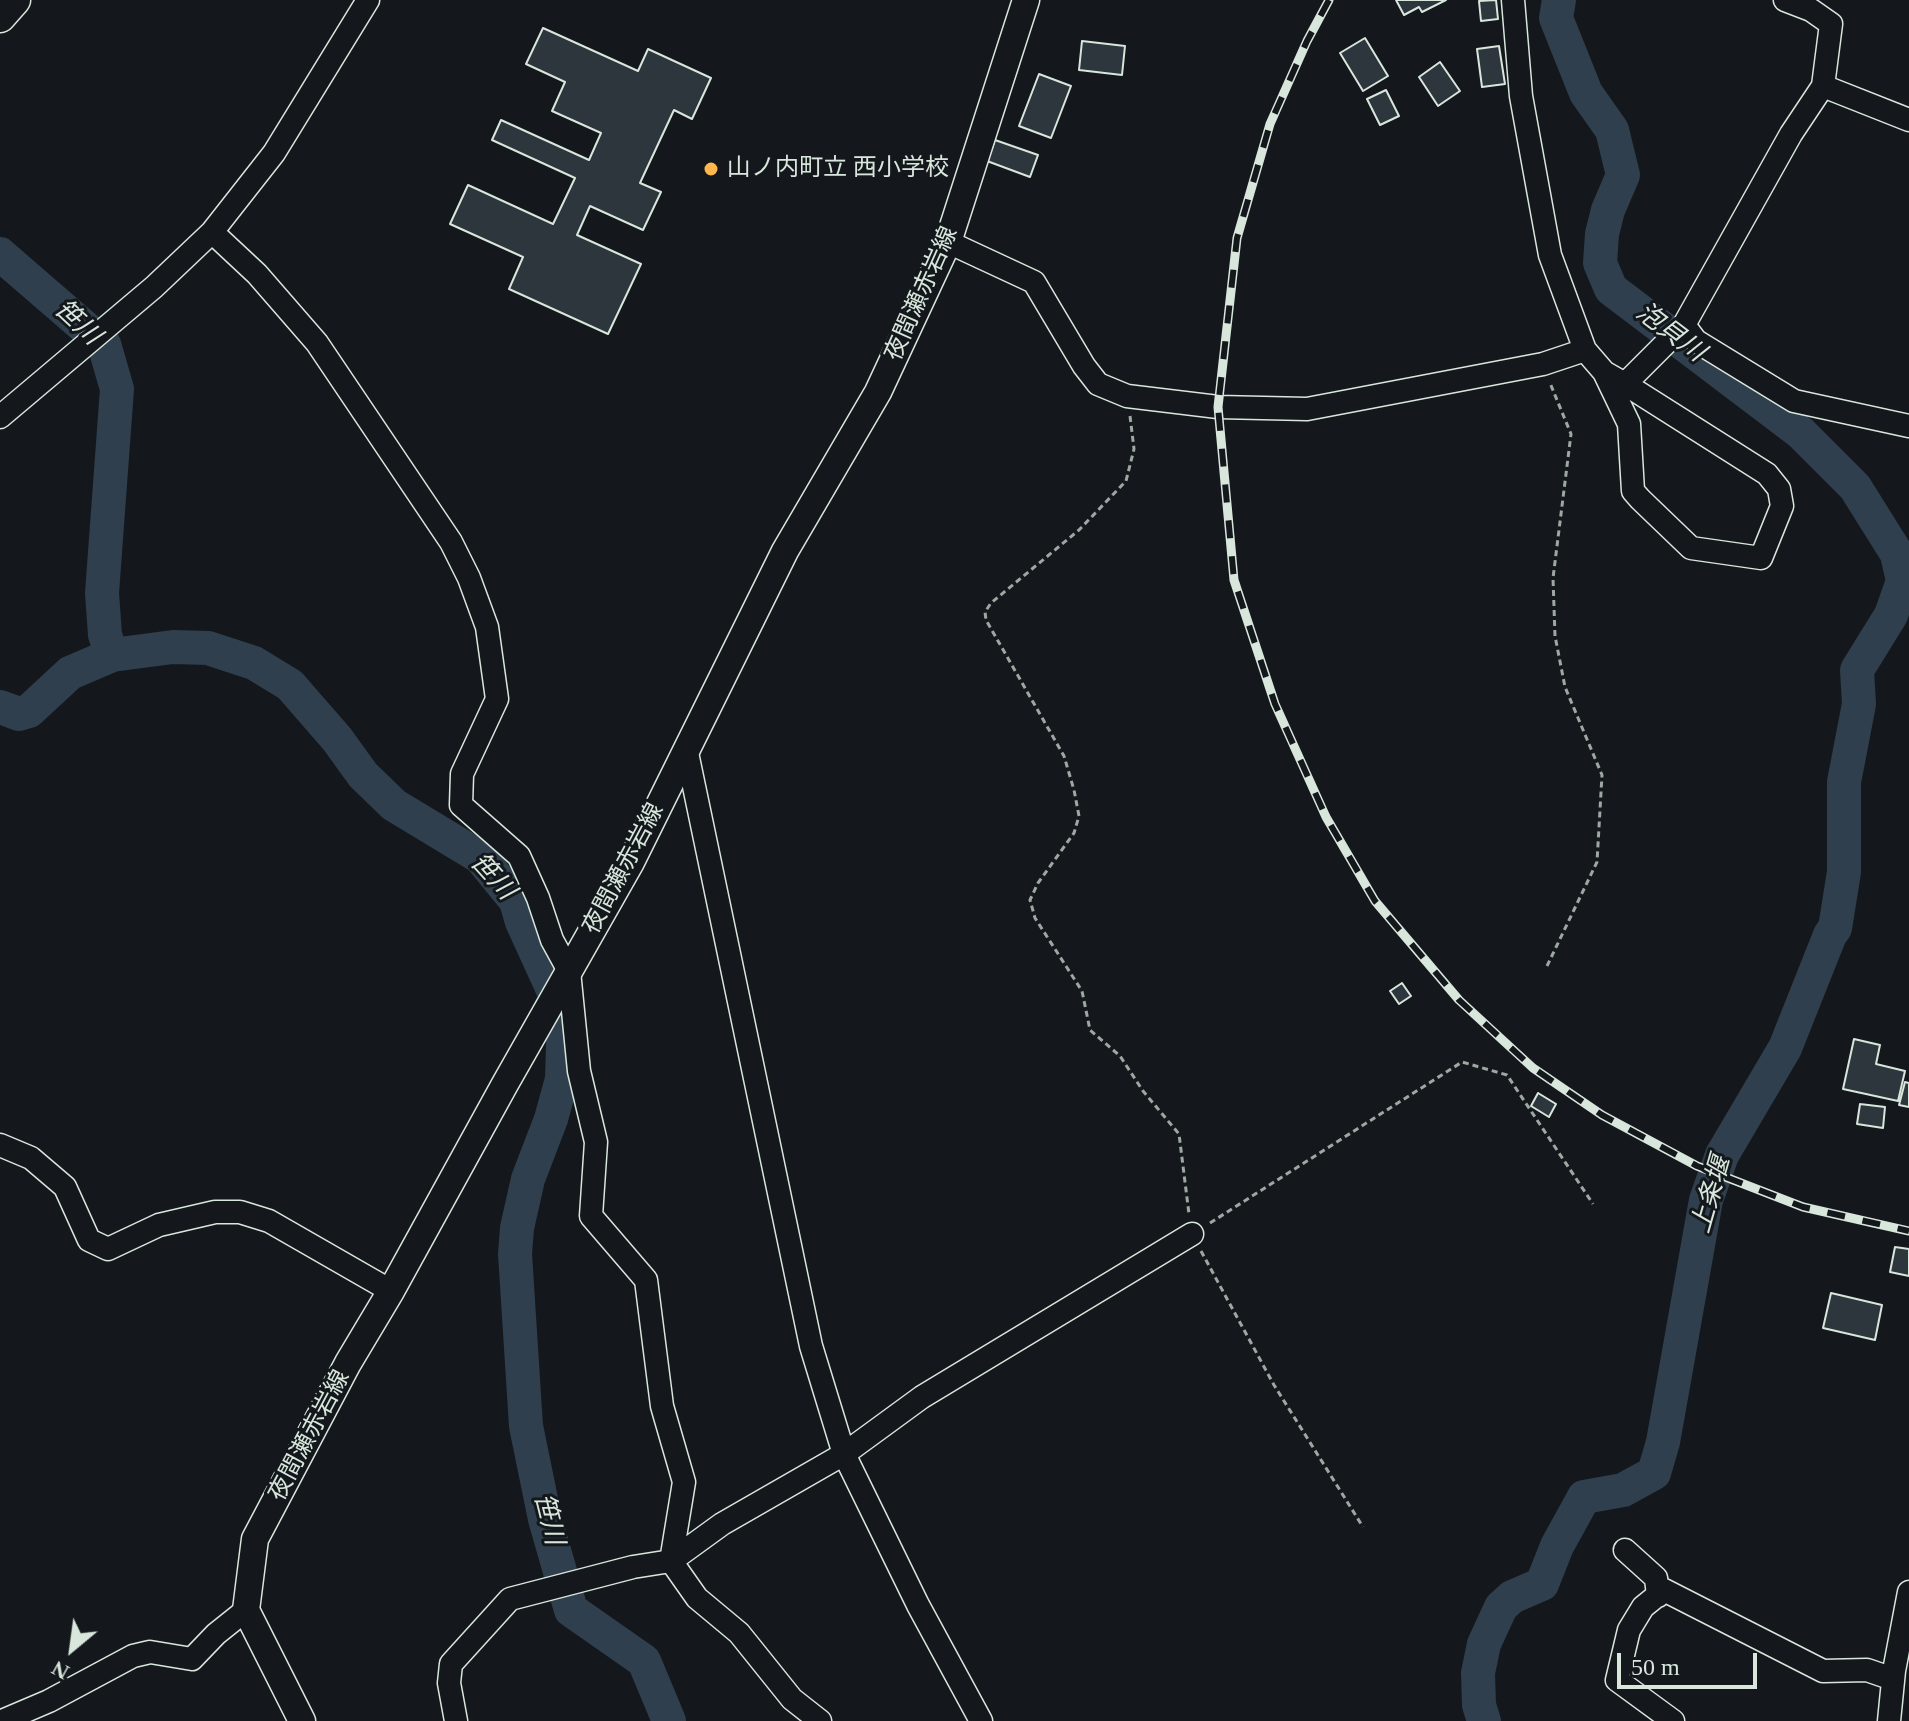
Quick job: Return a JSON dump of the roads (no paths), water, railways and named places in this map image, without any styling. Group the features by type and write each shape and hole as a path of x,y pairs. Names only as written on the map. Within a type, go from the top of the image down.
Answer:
{"highway":[{"path":"0,17 15,0"}],"main road":[{"name":"夜間瀬赤岩線","path":"246,1610 255,1539 348,1363 631,862 785,551 878,392 948,242 1026,0"},
{"path":"246,1610 302,1721"}],"street":[{"path":"0,417 106,328 212,232 274,153 368,0"},
{"path":"1513,0 1521,96 1550,255 1585,350 1604,372 1629,424 1633,491 1691,548 1761,558 1782,506 1779,489 1767,474 1604,372"},
{"path":"1625,384 1681,327 1791,134 1823,86 1831,24 1811,10 1785,0"},
{"path":"1823,86 1909,120"},
{"path":"212,232 257,274 317,343 451,542 463,566 487,627 497,699 462,774 461,805 519,856 538,898 566,977 579,1071 596,1142 591,1216 646,1280 662,1406 684,1482 671,1561 697,1598 739,1633 792,1699 820,1721"},
{"path":"948,242 1034,282 1098,384 1127,396 1218,407 1307,409 1543,364 1585,350"},
{"path":"1681,327 1696,341 1794,401 1909,426"},
{"path":"686,748 811,1346 844,1454 918,1605 981,1721"},
{"path":"0,1145 31,1158 65,1187 89,1240 108,1249 159,1225 215,1212 240,1212 269,1221 391,1291"},
{"path":"456,1721 449,1683 451,1664 510,1599 633,1567 671,1561 722,1524 844,1454 922,1397 1192,1234"},
{"path":"1625,1550 1656,1578 1658,1596"},
{"path":"1673,1721 1617,1680 1629,1630 1643,1607 1664,1590 1823,1671 1867,1670 1893,1679"},
{"path":"1889,1721 1893,1679 1909,1592"},
{"path":"2,1721 49,1701 133,1656 150,1652 192,1659 246,1610"}],"waterway":[{"name":"上条堰","path":"1484,1721 1479,1705 1478,1673 1484,1644 1501,1607 1512,1597 1542,1584 1557,1546 1584,1497 1623,1490 1654,1473 1663,1442 1706,1200 1722,1155 1785,1048 1835,928 1844,872 1844,782 1859,704 1857,670 1891,615 1903,581 1897,554 1855,487 1801,433 1611,289 1600,263 1602,234 1623,175 1612,130 1586,93 1556,18 1559,0"},
{"name":"笹川","path":"0,254 104,344 117,389 102,593 105,635 112,655"},
{"name":"笹川","path":"0,707 19,714 29,711 70,673 112,655 173,647 208,648 254,663 290,685 337,739 363,775 394,805 480,857 516,901 522,922 564,1014 562,1079 551,1119 528,1179 517,1228 515,1254 526,1426 545,1519 571,1610 644,1661 669,1721"}],"railway":[{"path":"1329,0 1270,124 1237,238 1218,407 1234,580 1275,704 1326,817 1375,901 1459,1000 1533,1068 1602,1115 1697,1166 1803,1207 1909,1231"}],"place":[{"name":"山ノ内町立 西小学校","path":"711,169"}],"water label":[{"name":"泡貝川","path":"1670,333"}]}
